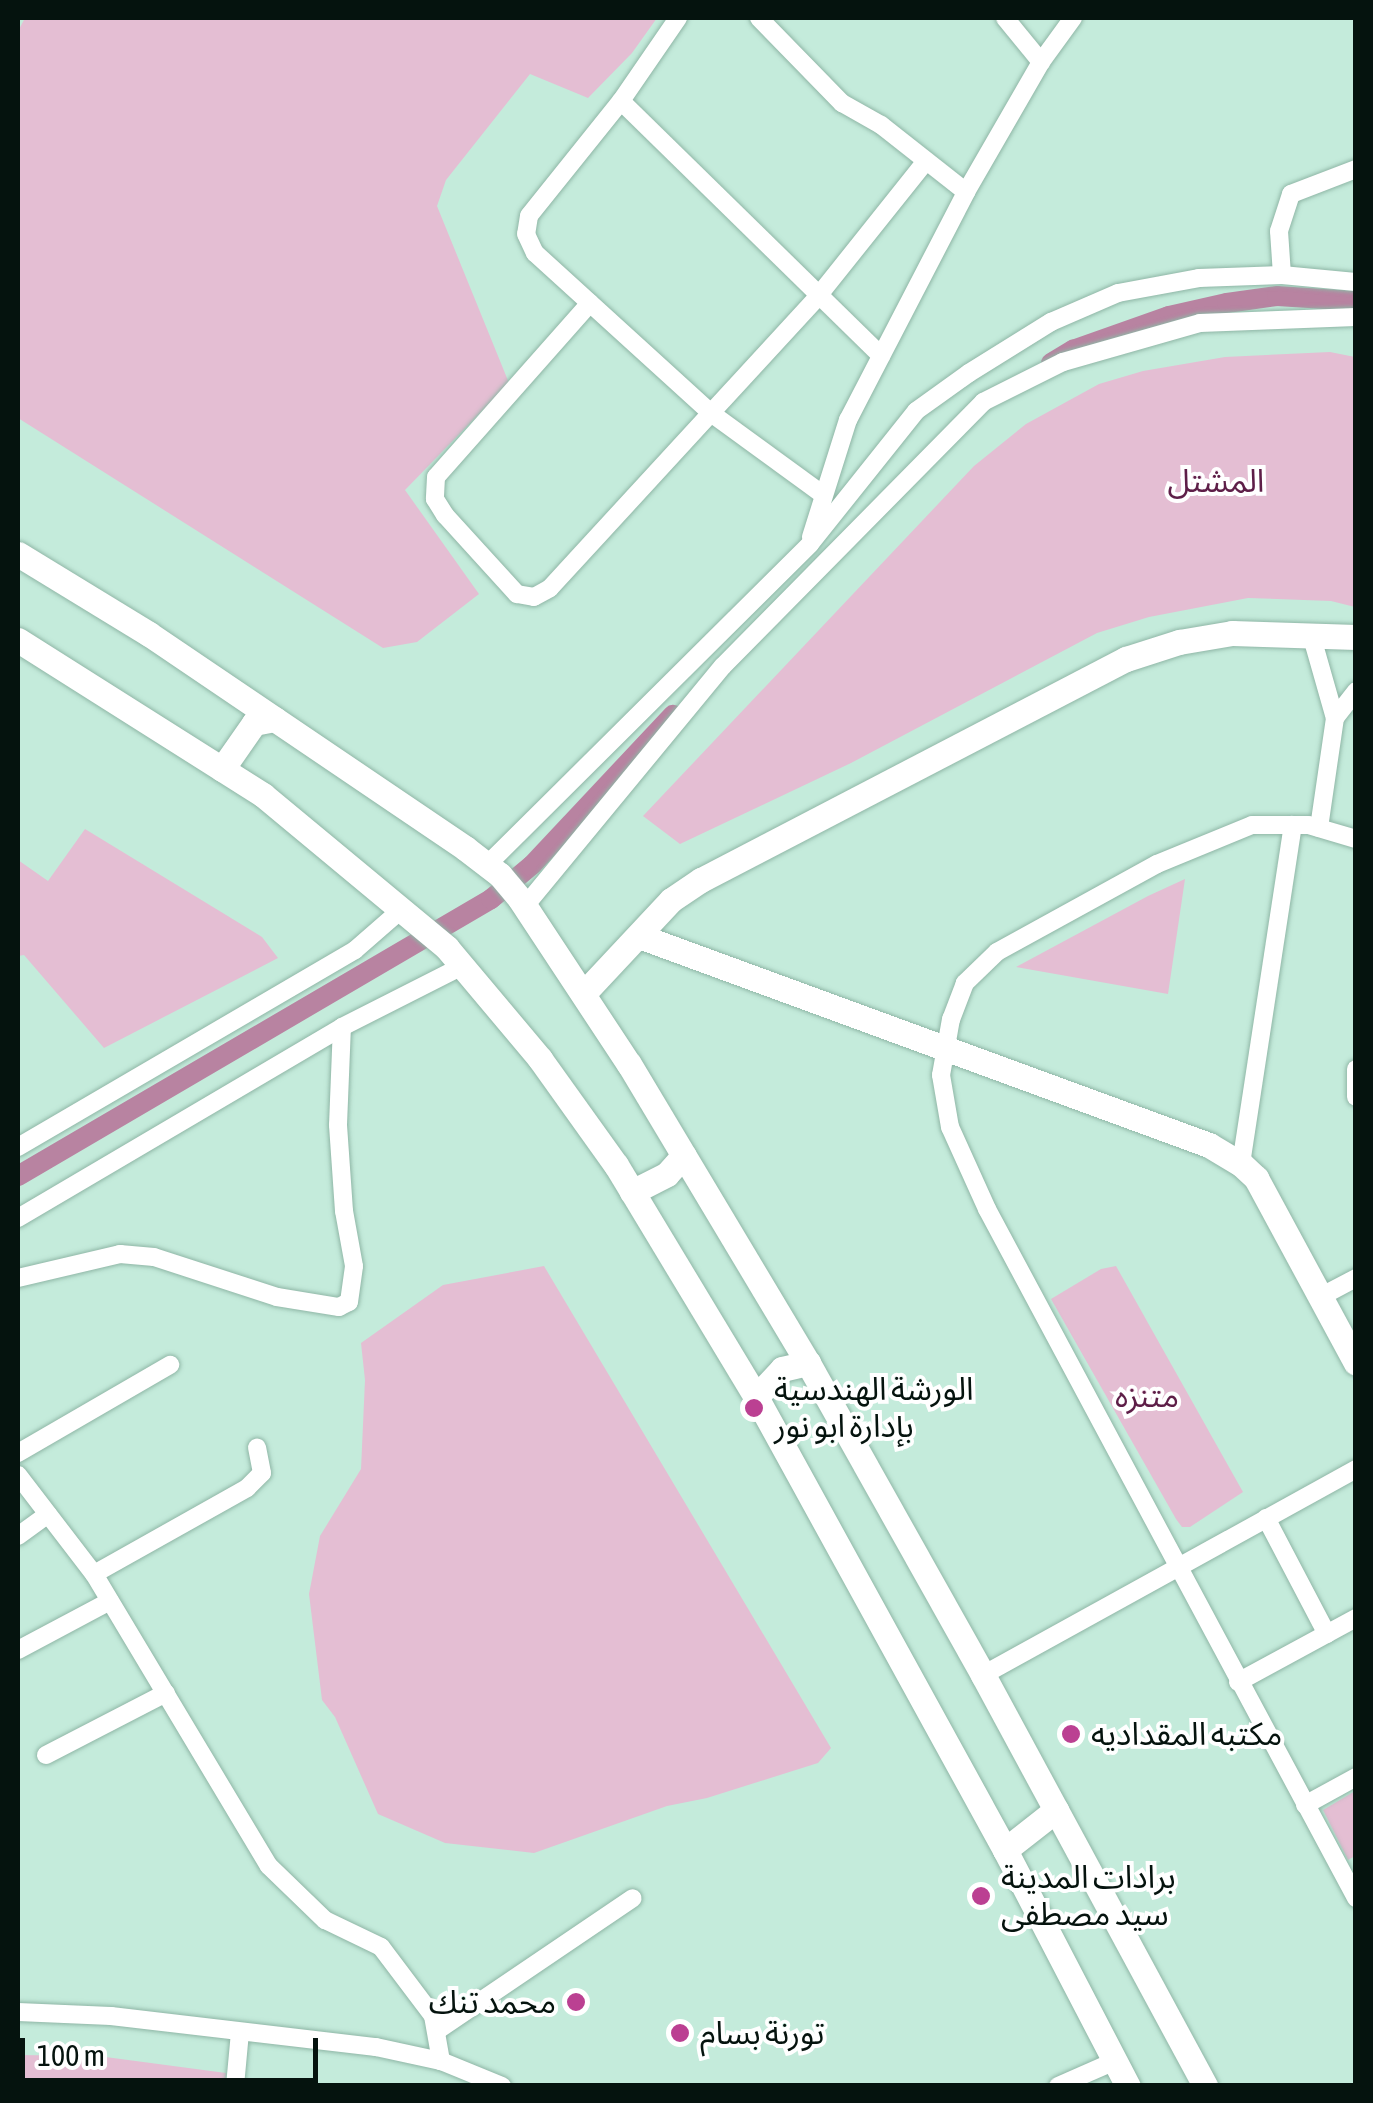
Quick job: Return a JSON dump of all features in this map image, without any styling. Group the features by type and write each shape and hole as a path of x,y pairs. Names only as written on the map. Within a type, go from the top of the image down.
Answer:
{"main road":[{"path":"18,554 149,634 494,870 523,903 584,993 808,1363 983,1675 1204,2086"},
{"path":"584,993 671,900 701,880 1126,660 1179,642 1232,633 1356,637"},
{"path":"18,640 264,795 454,957 540,1059 632,1192 756,1397 1005,1850 1128,2086"},
{"path":"222,769 254,723 274,719"},
{"path":"640,936 1208,1146 1241,1164 1256,1178 1356,1363"},
{"path":"632,1192 667,1174 684,1155"},
{"path":"756,1397 782,1369 808,1363"},
{"path":"1005,1850 1056,1810"}],"street":[{"path":"678,18 620,100 528,216 526,234 535,253 711,413 822,494"},
{"path":"758,18 842,104 882,125 966,192"},
{"path":"1005,18 1041,62"},
{"path":"810,544 822,494 848,420 966,192 1041,62 1072,18"},
{"path":"620,100 881,356"},
{"path":"590,303 436,477 435,498 444,516 517,594 534,597 550,588 818,295 926,161"},
{"path":"1282,275 1278,231 1291,194 1356,169"},
{"path":"494,870 810,544 916,411 1051,322 1118,293 1199,278 1282,275 1356,282"},
{"path":"523,903 723,666 983,402 1063,362 1200,323 1356,317"},
{"path":"1311,634 1335,718 1319,828"},
{"path":"1335,718 1356,691"},
{"path":"1241,1164 1294,825"},
{"path":"1356,839 1294,825 1252,826 1208,840 998,952 965,984 944,1050 945,1110 986,1209 1305,1805 1349,1872 1356,1898"},
{"path":"18,1146 411,917"},
{"path":"18,1218 454,957"},
{"path":"18,1278 120,1254 154,1257 277,1297 340,1308 349,1302 354,1266 344,1212 338,1126 342,1027"},
{"path":"1356,1069 1356,1097"},
{"path":"1320,1296 1356,1278"},
{"path":"18,1452 170,1365"},
{"path":"94,1574 247,1488 262,1473 258,1447"},
{"path":"983,1675 1356,1469"},
{"path":"18,1474 94,1574 269,1866 324,1920 381,1947 426,2006 438,2030 441,2061"},
{"path":"18,1536 48,1514"},
{"path":"1266,1518 1327,1634"},
{"path":"18,1650 110,1601"},
{"path":"1238,1682 1356,1618"},
{"path":"46,1755 166,1694"},
{"path":"1305,1805 1356,1777"},
{"path":"438,2030 633,1898"},
{"path":"18,2012 111,2016 376,2047 441,2061 502,2086"},
{"path":"234,2086 240,2032"},
{"path":"1058,2086 1116,2061"}],"green space":[{"path":"25,18 657,18 632,53 588,98 530,74 446,180 437,206 509,383 405,490 479,594 417,642 383,648 18,418 18,31"},
{"name":"المشتل","path":"1330,352 1355,357 1355,607 1331,601 1248,598 1149,617 1097,633 851,763 680,844 643,816 974,466 1026,424 1099,384 1143,371 1225,357"},
{"path":"85,829 262,937 278,958 104,1048 24,955 18,956 18,860 48,881"},
{"path":"1185,879 1168,994 1016,967 1148,896"},
{"path":"544,1266 831,1748 818,1763 707,1798 667,1806 534,1853 445,1843 378,1814 335,1717 322,1700 309,1594 320,1536 361,1469 365,1380 361,1343 443,1285"},
{"name":"متنزه","path":"1116,1266 1243,1492 1190,1527 1182,1527 1176,1519 1051,1299 1101,1269"},
{"path":"1355,1791 1355,1856 1348,1860 1323,1810"},
{"path":"18,2055 98,2056 226,2073 225,2085 18,2085"}],"waterway":[{"path":"1051,363 1073,350 1169,316 1227,303 1277,296 1356,301"},
{"path":"18,1176 491,899 532,865 673,715"}],"place":[{"name":"الورشة الهندسية بإدارة ابو نور","path":"754,1408"},
{"name":"مكتبه المقداديه","path":"1071,1734"},
{"name":"برادات المدينة سيد مصطفى","path":"981,1896"},
{"name":"محمد تنك","path":"576,2002"},
{"name":"تورنة بسام","path":"680,2033"}]}
